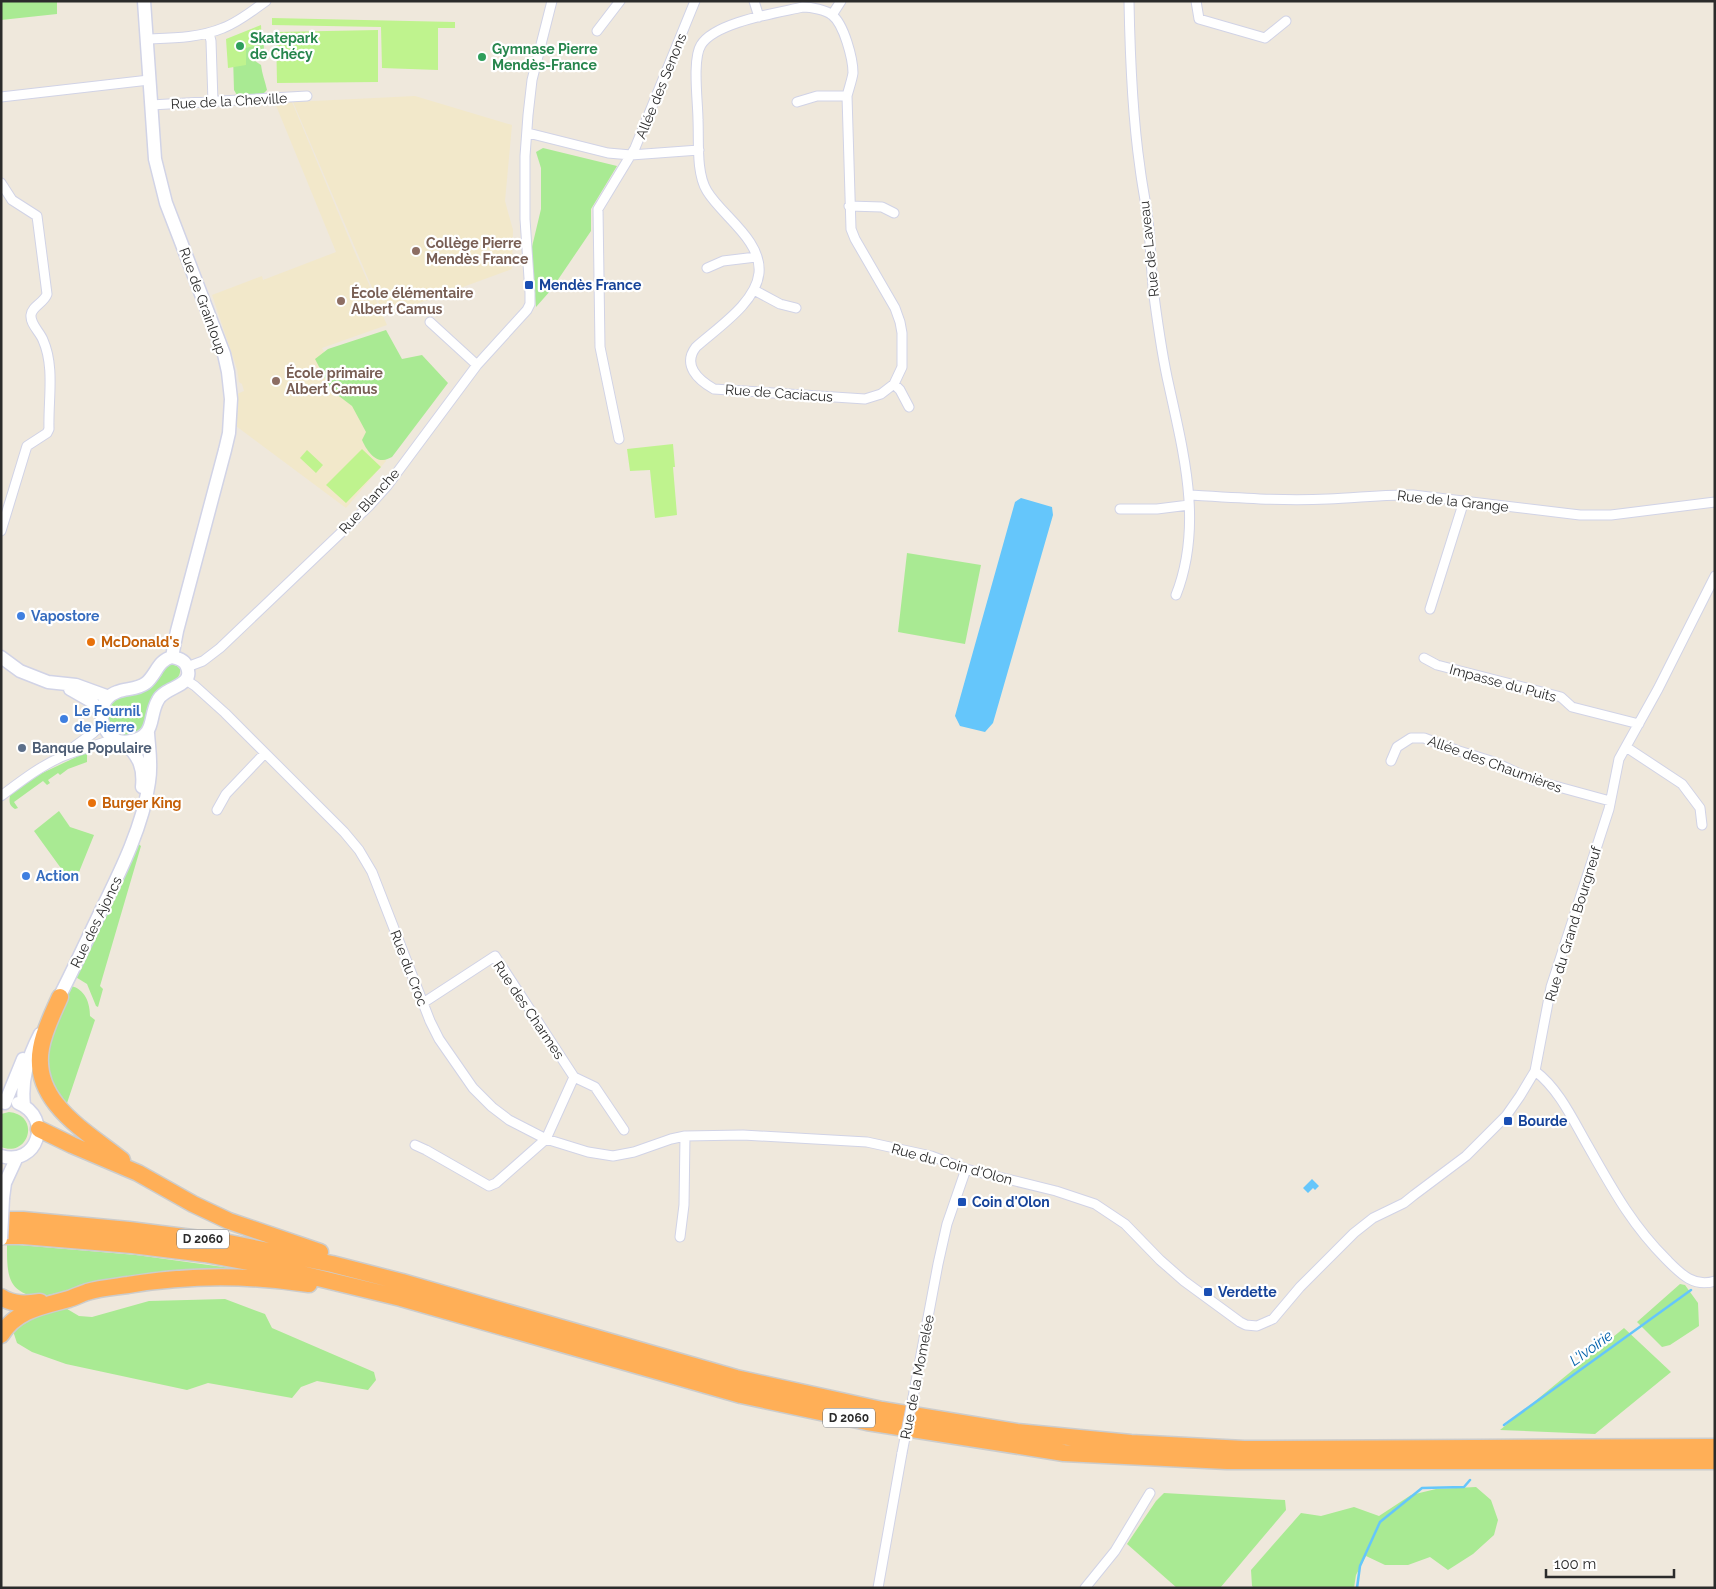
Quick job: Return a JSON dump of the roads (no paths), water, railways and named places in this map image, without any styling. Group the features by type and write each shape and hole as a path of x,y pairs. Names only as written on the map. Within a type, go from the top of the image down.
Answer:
{"highway":[{"path":"60,997 40,1049 40,1067 46,1090 57,1107 138,1172"},
{"path":"39,1129 72,1145 138,1172 193,1204 229,1221 366,1265 385,1272 402,1282"},
{"name":"D 2060","path":"1,1220 23,1220 129,1230 224,1242 332,1264 402,1282 736,1378 882,1410 1017,1432 1131,1444 1244,1449 1715,1447"},
{"name":"D 2060","path":"1,1237 23,1236 132,1245 251,1262 314,1276 462,1315 741,1395 867,1422 1064,1453 1227,1461 1715,1462"},
{"path":"1,1297 16,1303 28,1304 71,1294 136,1283 174,1279 237,1278 298,1282 323,1286 408,1306 462,1315"},
{"path":"1,1335 12,1321 35,1307 72,1298 86,1292"}],"street":[{"name":"Rue de Grainloup","path":"144,1 155,159 161,188 220,342 228,372 230,399 229,432 225,450 172,657"},
{"path":"146,39 196,36 209,33 236,21 266,1"},
{"path":"528,133 532,80 552,1"},
{"path":"597,31 620,1"},
{"name":"Allée des Senons","path":"528,133 608,153 631,155 695,1"},
{"path":"754,1 759,17"},
{"path":"832,15 841,1"},
{"name":"Rue de Laveau","path":"1129,1 1134,114 1148,221 1153,286 1163,358 1178,426 1189,495 1190,538 1183,577 1176,595"},
{"path":"1196,1 1199,19 1265,38 1286,20"},
{"path":"796,308 780,304 754,290 759,272 756,257 744,234 714,201 703,184 699,150 696,67 700,45 713,32 759,17 809,7 832,15 843,32 851,56 853,76 847,96 851,229 854,239 895,308 900,322 902,333 902,367 894,384 900,390 909,407"},
{"path":"209,33 211,41 213,102"},
{"path":"1,98 149,80"},
{"name":"Rue de la Cheville","path":"151,105 307,96"},
{"path":"797,102 816,96 847,96"},
{"name":"Rue Blanche","path":"187,667 203,661 220,648 369,506 387,486 476,365 527,310 530,304 525,189 525,156 528,133"},
{"path":"619,439 600,347 598,209 631,155 699,150"},
{"path":"1,182 12,200 37,216 47,294 44,300 36,306 31,318 43,339 50,369 49,429 47,433 27,446 1,531"},
{"path":"849,206 882,207 894,212"},
{"path":"707,268 723,261 756,257"},
{"name":"Rue de Caciacus","path":"754,290 734,313 696,347 692,353 690,358 692,368 706,384 725,390 866,399 881,394 894,384"},
{"path":"430,322 476,365"},
{"name":"Rue de la Grange","path":"1189,495 1274,500 1330,499 1398,494 1580,516 1611,516 1715,502"},
{"path":"1430,609 1464,501"},
{"path":"1120,509 1157,509 1189,504"},
{"name":"Rue du Grand Bourgneuf","path":"1262,1324 1273,1319 1300,1287 1354,1233 1373,1218 1414,1196 1466,1156 1506,1116 1535,1071 1551,987 1589,872 1610,801 1619,759 1658,689 1715,576"},
{"path":"1,657 20,671 48,682 76,685 109,697"},
{"path":"1,796 34,772 62,757 93,734 101,719 102,706 114,693 141,686 153,675 162,662 172,657 181,660 187,667 188,672 183,684 162,693 156,703 148,732 136,740 119,741 62,757"},
{"name":"Impasse du Puits","path":"1424,658 1437,664 1561,697 1572,707 1639,724"},
{"name":"Rue du Croc","path":"186,680 225,714 344,832 359,850 372,872 430,1021 439,1039 473,1088 492,1107 509,1120 546,1139 588,1152 613,1156 634,1152 685,1136"},
{"name":"Rue des Ajoncs","path":"3,1104 126,843 142,786 143,776 136,754 119,741 101,719 91,701 62,684"},
{"name":"Rue des Ajoncs","path":"24,1106 22,1090 29,1058 121,869 143,808 150,771 148,732"},
{"name":"Allée des Chaumières","path":"1391,761 1397,747 1411,738 1424,738 1494,762 1533,780 1610,801"},
{"path":"1626,747 1682,784 1700,808 1702,825"},
{"path":"217,810 226,794 264,753"},
{"name":"Rue des Charmes","path":"423,1003 495,956 574,1078"},
{"path":"1535,1071 1549,1083 1561,1100 1620,1203 1651,1244 1691,1281 1702,1283 1715,1281"},
{"path":"414,1145 489,1186 496,1183 546,1139 574,1078 596,1087 624,1130"},
{"path":"1,1156 16,1157 25,1153 33,1147 39,1129 37,1120 32,1112 24,1106 18,1103 3,1104"},
{"name":"Rue du Coin d'Olon","path":"685,1136 743,1135 867,1142 932,1156 966,1169 1069,1195 1094,1204 1125,1224 1184,1282 1232,1317 1246,1325 1262,1324"},
{"path":"680,1237 684,1205 685,1136"},
{"path":"1,1237 5,1182 16,1157"},
{"name":"Rue de la Momelée","path":"878,1588 941,1248 947,1224 966,1169"},
{"path":"1085,1588 1115,1551 1150,1493"}],"water":[{"path":"1021,498 1052,507 1053,515 993,723 985,732 960,726 955,716 1015,502"},
{"path":"1312,1179 1319,1186 1315,1190 1313,1188 1308,1193 1303,1188"}],"waterway":[{"name":"L'Ivoirie","path":"1504,1425 1691,1290"},
{"name":"L'Ivoirie","path":"1357,1588 1360,1566 1380,1522 1422,1488 1464,1487 1470,1480"}],"place":[{"name":"Skatepark de Chécy","path":"240,46"},
{"name":"Gymnase Pierre Mendès-France","path":"482,57"},
{"name":"Collège Pierre Mendès France","path":"416,251"},
{"name":"Mendès France","path":"529,285"},
{"name":"École élémentaire Albert Camus","path":"341,301"},
{"name":"École primaire Albert Camus","path":"276,381"},
{"name":"Vapostore","path":"21,616"},
{"name":"McDonald's","path":"91,642"},
{"name":"Le Fournil de Pierre","path":"64,719"},
{"name":"Banque Populaire","path":"22,748"},
{"name":"Burger King","path":"92,803"},
{"name":"Action","path":"26,876"},
{"name":"Bourde","path":"1508,1121"},
{"name":"Coin d'Olon","path":"962,1202"},
{"name":"Verdette","path":"1208,1292"}]}
